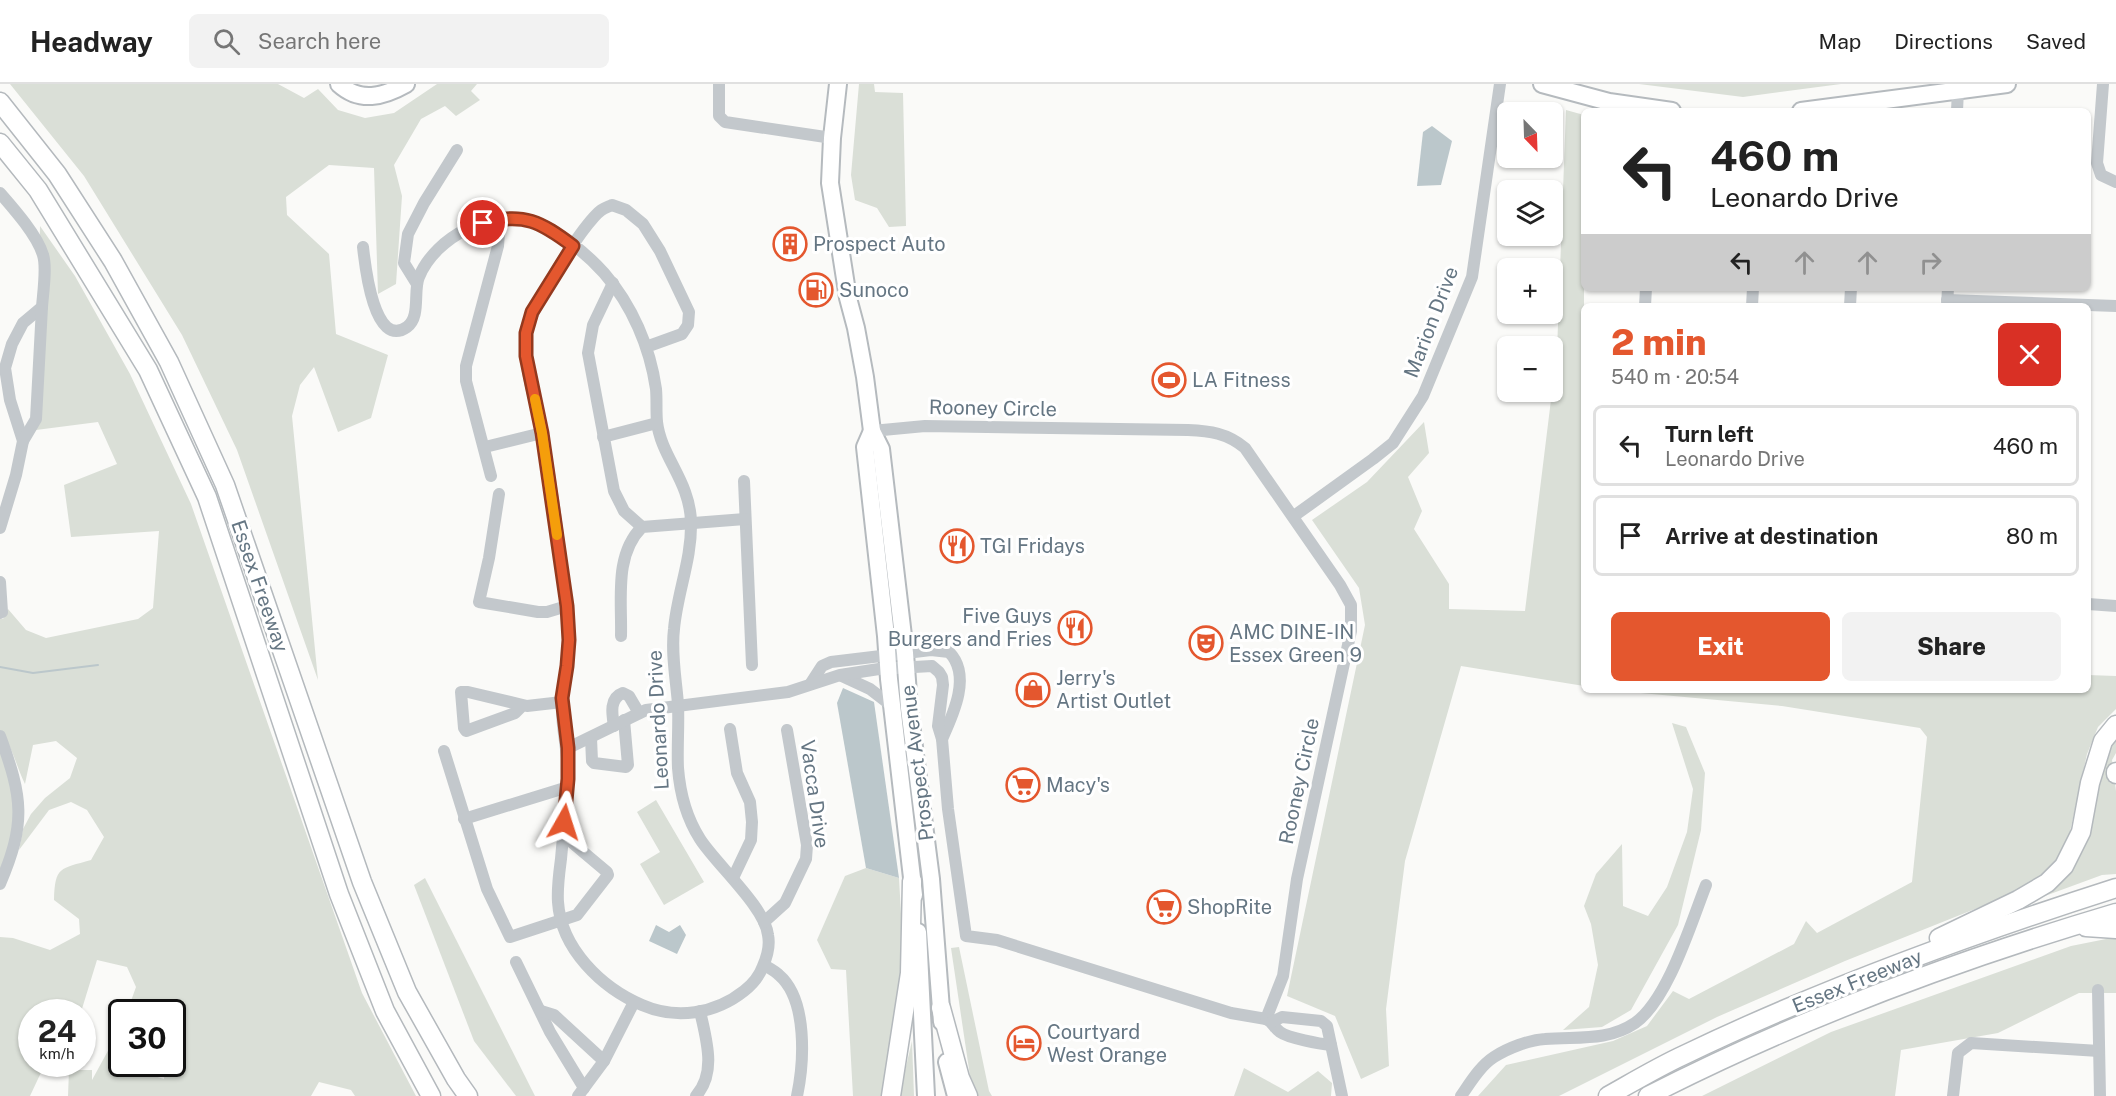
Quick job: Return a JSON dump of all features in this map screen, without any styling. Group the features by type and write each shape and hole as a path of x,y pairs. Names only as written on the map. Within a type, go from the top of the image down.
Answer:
{"highway":[{"name":"Essex Freeway","path":"0,102 57,174 113,261 169,362 225,485 362,882 418,1012 456,1080 468,1096"},
{"name":"Essex Freeway","path":"0,143 39,190 148,370 207,497 339,894 385,1011 431,1096"},
{"path":"1857,979 2018,900 2056,875 2074,850 2081,832 2096,759 2103,741 2116,724"},
{"path":"891,1096 910,973 912,881"},
{"name":"Essex Freeway","path":"1608,1096 1682,1056 1857,979 2011,921 2116,888"},
{"name":"Essex Freeway","path":"1648,1096 1760,1041 1861,998 1998,950 2116,913"},
{"path":"2072,926 2116,929"},
{"path":"941,1008 960,1078 968,1096"}],"main road":[{"path":"339,84 353,93 369,97 392,92 406,84"},
{"name":"Prospect Avenue","path":"838,84 830,183 850,308 865,376 872,431 881,449 909,708 931,879 945,1056 956,1096"},
{"path":"1542,84 1609,102 1643,108"},
{"path":"1859,107 2007,84"},
{"name":"Prospect Avenue","path":"872,431 865,447 919,951 926,1096"}],"street":[{"path":"718,84 719,116 725,122 832,138"},
{"name":"Marion Drive","path":"1294,516 1393,443 1423,396 1472,277 1500,84"},
{"path":"2103,84 2097,163 2101,175 2116,182"},
{"path":"1957,108 1958,90"},
{"path":"417,284 404,263 408,234 457,150"},
{"path":"0,193 22,218 43,255 36,419 24,441 0,528"},
{"path":"573,246 598,212 612,205 626,210 643,225 660,251 689,312 688,325 682,334 645,347"},
{"path":"491,476 466,381 466,366 498,246 501,218"},
{"name":"Leonardo Drive","path":"363,247 366,270 378,318 385,327 396,331 411,323 415,312 417,284 434,253 459,233 501,218 538,223 573,246 596,264 626,301 638,326 656,386 657,423 661,438 685,487 691,523 673,635 678,705 678,766 682,798 690,822 703,844 733,878 764,922 768,934 767,957 759,976 749,988 736,997 700,1011 681,1014 654,1010 634,1002 607,985 594,973 568,937 561,921 557,895 568,787 568,748 562,702 569,640 567,606 542,433 526,356 526,333 532,312 573,246"},
{"path":"613,283 593,325 588,353 603,437 618,502 631,519 642,527"},
{"path":"1948,298 2019,303"},
{"path":"2091,306 2116,306"},
{"path":"24,441 10,400 4,368 12,344 23,323 42,307"},
{"path":"603,437 657,423"},
{"name":"Rooney Circle","path":"872,431 925,426 1218,432 1237,441 1245,448 1294,516 1347,595 1352,617 1351,631 1297,879 1283,976 1269,1021"},
{"path":"485,447 542,433"},
{"path":"744,481 752,665"},
{"path":"499,494 489,558 479,602 538,612 547,612 567,606"},
{"path":"621,636 622,563 633,536 642,527 745,519"},
{"path":"0,582 2,612 0,613"},
{"path":"2091,604 2116,606"},
{"path":"811,683 822,666 831,662 888,662 905,660 941,650 949,652 955,658 959,700 942,739"},
{"path":"905,660 932,666 939,672 943,685 938,726 942,739 948,809 966,936 997,940 1231,1013 1269,1021 1282,1017 1321,1021 1327,1026 1331,1035 1342,1096"},
{"path":"568,748 639,713 678,705 788,692 811,683 888,662"},
{"path":"840,675 870,689 892,706"},
{"path":"523,705 515,712 466,731 461,692 523,705 541,706 562,702"},
{"path":"591,738 594,763 626,767 628,765 619,723 612,714 613,702 617,695 623,693 628,696 639,713"},
{"path":"730,729 737,772 750,802 752,822 751,840 733,878"},
{"name":"Vacca Drive","path":"764,922 785,903 806,859 807,845 787,730"},
{"path":"0,736 16,787 20,814 17,838 0,884"},
{"path":"444,751 487,889 510,937 577,915 608,875 563,835"},
{"path":"464,819 568,787"},
{"path":"1461,1096 1493,1058 1511,1049 1546,1039 1590,1038 1605,1035 1634,1023 1654,1003 1669,974 1706,885"},
{"path":"516,962 581,1092 604,1061 634,1002"},
{"path":"764,965 780,975 787,984 798,1009 802,1057 797,1096"},
{"path":"2098,990 2100,1096"},
{"path":"541,1011 554,1015 604,1061"},
{"path":"696,1096 702,1090 707,1078 708,1065 708,1050 700,1011"},
{"path":"1269,1021 1280,1032 1315,1043 1331,1045"},
{"path":"1953,1096 1958,1053 1971,1043 2099,1051"}],"shaded area":[{"path":"10,84 278,84 304,98 318,89 338,110 365,118 394,113 437,84 477,84 471,91 480,100 456,116 445,106 421,119 394,165 402,196 396,284 378,294 374,168 329,165 286,197 287,215 329,254 336,334 388,355 371,418 338,432 314,367 300,385 292,416 318,680 237,450 182,335 84,176"},
{"path":"859,84 874,84 875,92 903,93 906,226 889,227 877,208 855,200 851,175"},
{"path":"1639,84 1841,84 1743,97"},
{"path":"1566,110 1581,114 1581,291 1584,291 1584,303 1581,303 1581,686 1461,666 1405,861 1386,1009 1389,1066 1361,1079 1335,1016 1287,996 1365,625 1359,588 1312,520 1367,482 1424,422 1429,453 1408,477 1422,511 1414,529 1449,584 1449,609 1525,611 1551,402 1563,402 1563,336 1558,336 1558,324 1563,324 1563,258 1560,258 1561,246 1563,246"},
{"path":"1432,126 1452,141 1441,185 1417,186 1423,132"},
{"path":"40,226 75,276 130,374 191,504 362,993 416,1096 355,1096 351,1090 319,1082 311,1096 68,1096 69,1077 92,1077 92,1080 96,1077 108,1051 108,1077 164,1079 164,1077 186,1077 186,999 132,999 136,987 127,967 97,960 85,999 18,999 18,1077 39,1077 30,1096 0,1096 0,937 13,938 50,950 80,934 79,919 54,900 56,881 61,871 66,868 91,860 104,837 87,810 71,802 49,810 19,850 23,829 31,814 45,798 70,778 77,758 56,741 33,745 25,784 11,750 0,731 0,618 3,619 8,609 26,630 46,638 138,619 153,608 159,531 71,537 64,485 117,464 98,422 36,430"},
{"path":"2091,675 2116,676 2116,709 2098,727 2087,754 2068,841 2055,865 2027,886 1717,1017 1559,1096 1478,1096 1506,1065 1613,1041 1647,1026 1673,991 1689,999 1794,944 1806,921 1817,933 1912,882 1927,737 1920,728 1782,706 1641,693 2091,693"},
{"path":"843,688 874,702 899,878 866,868 837,703"},
{"path":"1672,723 1686,727 1705,773 1701,830 1678,925 1631,1010 1602,1027 1563,1030 1589,1007 1598,965 1591,924 1584,906 1596,874 1622,844 1623,906 1648,916 1667,887 1687,832 1693,789"},
{"path":"2116,734 2116,753 2112,760 2116,791 2116,874 2102,875 2034,900 2077,861 2105,753"},
{"path":"0,749 8,771 15,812 12,834 0,870"},
{"path":"656,800 704,882 664,905 640,864 660,852 637,812"},
{"path":"866,868 899,878 904,967 881,1096 853,1096 846,970 831,969 817,940 845,876"},
{"path":"425,878 535,1096 516,1096 474,1041 414,885"},
{"path":"656,925 669,932 680,925 686,935 677,954 649,941"},
{"path":"2116,937 2116,993 2079,993 1998,1033 1901,1050 1895,1096 1702,1096 1831,1032 2071,946"},
{"path":"959,947 989,1091 992,1096 978,1096 970,1076 951,948"},
{"path":"912,1041 914,1096 899,1096"},
{"path":"1244,1068 1288,1092 1318,1071 1332,1083 1331,1096 1234,1096"}],"waterway":[{"path":"0,667 33,673 98,665"}],"slow traffic":[{"path":"535,399 557,535"}],"place":[{"name":"Prospect Auto","path":"790,244"},
{"name":"Sunoco","path":"816,290"},
{"name":"LA Fitness","path":"1169,380"},
{"name":"TGI Fridays","path":"957,546"},
{"name":"Five Guys Burgers and Fries","path":"1075,628"},
{"name":"AMC DINE-IN Essex Green 9","path":"1206,643"},
{"name":"Jerry's Artist Outlet","path":"1033,690"},
{"name":"Macy's","path":"1023,785"},
{"name":"ShopRite","path":"1164,907"},
{"name":"Courtyard West Orange","path":"1024,1043"}],"route":[{"path":"483,223 501,218 527,219 551,229 573,246 532,312 526,333 526,356 542,433 567,606 569,640 562,698 568,748 564,822"}]}
